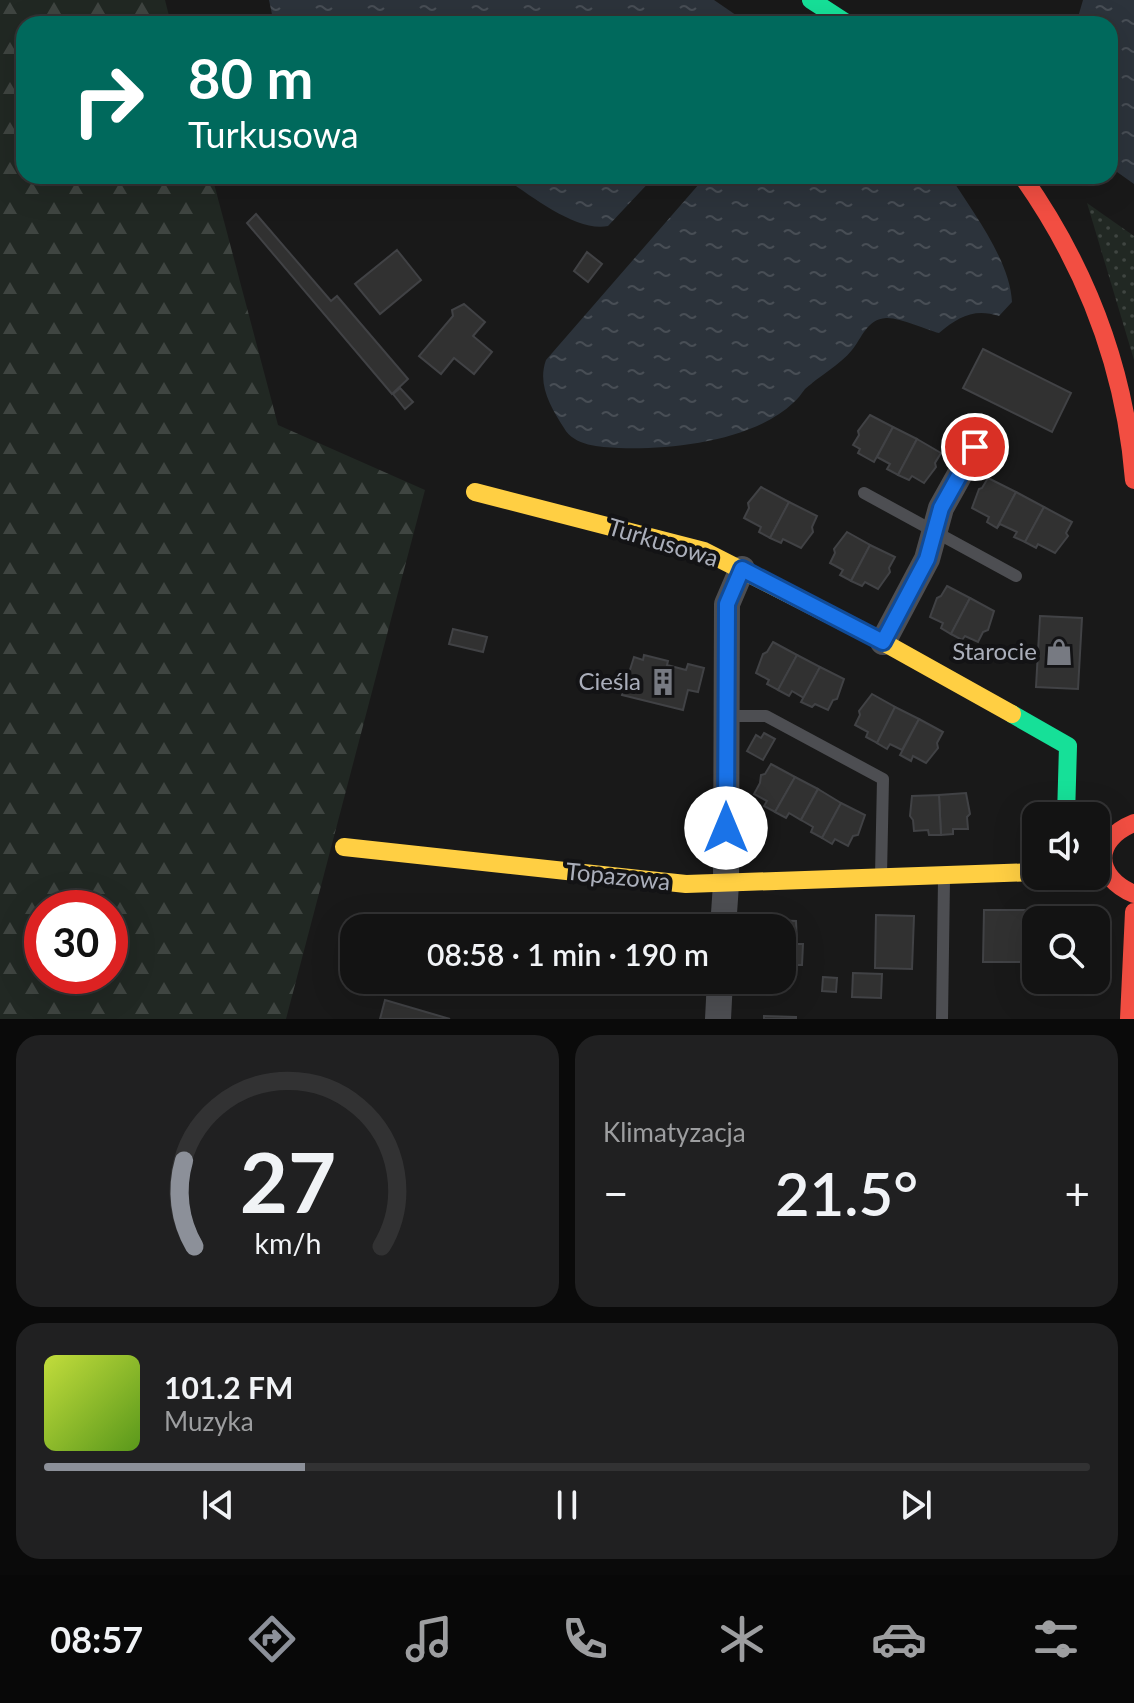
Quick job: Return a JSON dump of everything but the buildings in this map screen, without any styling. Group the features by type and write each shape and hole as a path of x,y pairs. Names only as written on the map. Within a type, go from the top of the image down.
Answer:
{"street":[{"path":"811,0 836,16"},
{"path":"1027,184 1067,244 1099,315 1123,394 1134,480"},
{"path":"883,642 927,559 941,508 975,447"},
{"name":"Turkusowa","path":"475,492 704,551 883,642 1068,746 1066,802"},
{"path":"724,914 727,604 742,569"},
{"path":"1110,837 1134,823"},
{"name":"Topazowa","path":"344,847 686,884 1022,873"},
{"path":"1110,880 1113,885 1134,894"},
{"path":"1129,1019 1134,912"},
{"path":"718,1019 719,994"}],"lane":[{"path":"864,493 1016,576"},
{"path":"727,716 766,716 883,779 881,878"},
{"path":"942,1019 944,876"}],"green space":[{"path":"0,0 165,0 169,16 16,16 16,184 214,184 278,425 425,490 286,1019 0,1019"},
{"path":"1087,203 1134,236 1134,360"}],"water":[{"path":"269,0 714,0 737,16 272,16"},
{"path":"1083,0 1134,0 1134,184 1118,173 1118,16 1078,16"},
{"path":"514,184 647,184 608,226 582,224"},
{"path":"699,184 955,184 997,253 1010,286 1012,302 999,316 974,314 953,322 939,333 892,318 879,319 836,366 776,416 734,434 686,445 612,448 574,439 550,404 543,378 546,360"}],"traffic: fast":[{"path":"811,0 836,16"},
{"path":"1012,714 1068,746 1066,802"}],"traffic: slow":[{"path":"475,492 704,551 883,642 1012,714"},
{"path":"344,847 686,884 1022,872"}],"traffic: jam":[{"path":"1027,184 1066,247 1099,320 1122,398 1134,480"},
{"path":"1134,823 1111,839 1103,858 1111,878 1134,894"},
{"path":"1129,1019 1134,912"}],"place":[{"name":"Starocie","path":"1059,652"},
{"name":"Cieśla","path":"663,682"}],"route":[{"path":"726,828 727,604 742,569 883,642 927,559 941,508 975,447"}]}
